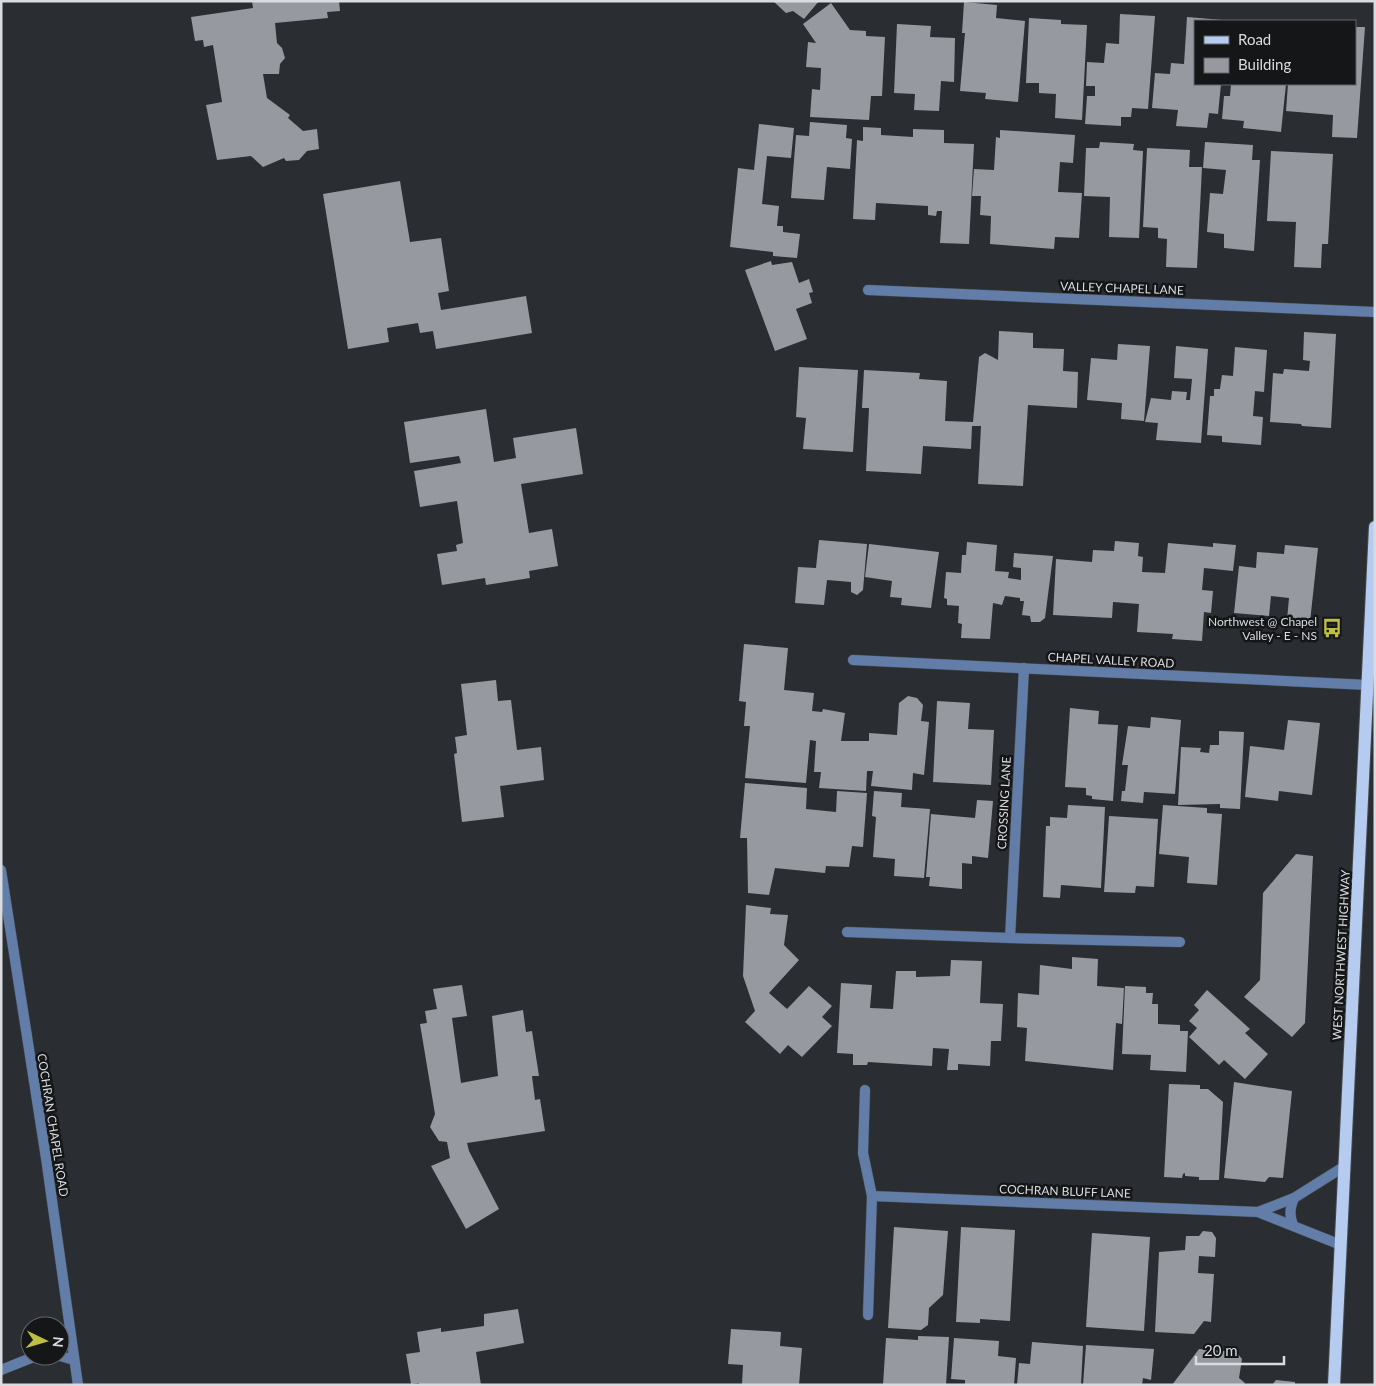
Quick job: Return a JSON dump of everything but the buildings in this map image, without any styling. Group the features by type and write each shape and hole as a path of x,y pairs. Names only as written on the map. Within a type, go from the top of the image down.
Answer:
{"main road":[{"name":"WEST NORTHWEST HIGHWAY","path":"1334,1385 1375,527"}],"street":[{"name":"VALLEY CHAPEL LANE","path":"868,290 1375,312"},
{"name":"CHAPEL VALLEY ROAD","path":"853,660 1368,685"},
{"name":"CROSSING LANE","path":"1010,938 1024,668"},
{"name":"COCHRAN CHAPEL ROAD","path":"1,870 46,1158 78,1385"},
{"path":"847,932 1180,942"},
{"path":"865,1090 863,1153 872,1196 868,1315"},
{"name":"COCHRAN BLUFF LANE","path":"1258,1212 1294,1198 1344,1166"},
{"name":"COCHRAN BLUFF LANE","path":"872,1196 1258,1212 1340,1245"},
{"path":"1293,1225 1290,1213 1294,1198"},
{"path":"70,1359 74,1360"},
{"path":"1,1370 20,1362"}],"place":[{"name":"Northwest @ Chapel Valley - E - NS","path":"1332,628"}]}
